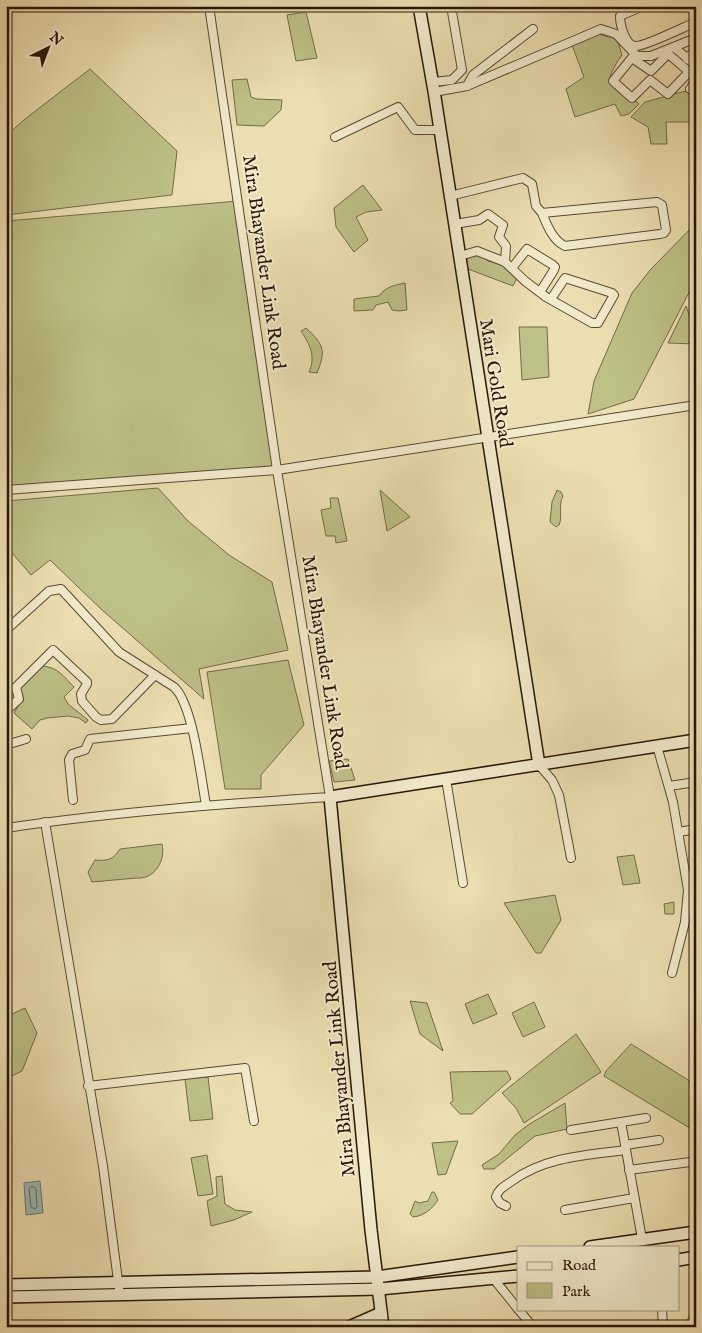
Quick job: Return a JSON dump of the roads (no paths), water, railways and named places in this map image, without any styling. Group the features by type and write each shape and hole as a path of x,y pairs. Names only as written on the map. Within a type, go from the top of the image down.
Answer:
{"street":[{"name":"Mira Bhayander Link Road","path":"209,6 277,470 330,797 370,1221 383,1327"},
{"name":"Mari Gold Road","path":"419,6 455,224 539,765"},
{"path":"433,87 452,80 462,70 451,6"},
{"path":"643,6 620,16 620,23 626,38 636,46 696,22"},
{"path":"466,86 473,75 533,29"},
{"path":"433,87 466,86 601,29 616,34 634,56 652,71 674,47 696,38"},
{"path":"674,47 696,66"},
{"path":"687,59 696,49"},
{"path":"668,55 687,70 687,74 668,94 650,80 632,98 614,84 613,80 634,56 668,55"},
{"path":"696,81 690,87 690,90 696,94"},
{"path":"335,137 398,107 415,130 440,130"},
{"path":"450,196 523,178 532,184 536,206 542,213 549,229 561,244 566,246 660,234 666,230 662,204 657,202 542,213"},
{"path":"455,224 472,223 488,214 503,225 499,237 506,246 505,262"},
{"path":"512,268 527,249 553,265 555,267 554,270 540,292"},
{"path":"460,256 477,251 505,262 551,300 595,324 598,323 614,295 565,278 551,300"},
{"path":"6,490 277,470 696,405"},
{"path":"6,630 49,590 61,589 119,652 180,692 192,728 206,805"},
{"path":"6,710 19,699 16,687 53,650 87,682 81,694 82,701 101,720 112,719 155,675"},
{"path":"73,800 68,760 72,754 85,750 90,739 192,728"},
{"path":"6,745 26,739"},
{"path":"6,828 45,822 206,805 330,797 696,740"},
{"path":"657,746 674,802 688,890 684,922 672,973"},
{"path":"539,765 552,780 559,795 571,858"},
{"path":"446,779 463,883"},
{"path":"669,786 696,782"},
{"path":"45,822 103,1166 120,1296"},
{"path":"679,832 696,829"},
{"path":"686,876 696,874"},
{"path":"88,1086 245,1068 254,1120"},
{"path":"571,1130 646,1118"},
{"path":"621,1122 642,1239"},
{"path":"506,1206 500,1203 496,1197 498,1190 523,1173 548,1162 659,1140"},
{"path":"629,1170 690,1162"},
{"path":"565,1210 634,1198"},
{"path":"596,1246 696,1232"},
{"path":"6,1285 377,1277 517,1257"},
{"path":"680,1260 696,1257"},
{"path":"6,1297 379,1289 517,1276"},
{"path":"322,1278 323,1290"},
{"path":"493,1278 517,1308"},
{"path":"270,1280 272,1292"},
{"path":"519,1310 533,1327"},
{"path":"662,1310 663,1327"},
{"path":"349,1327 381,1313"}],"water":[{"path":"40,1181 43,1213 26,1215 24,1183"}]}
